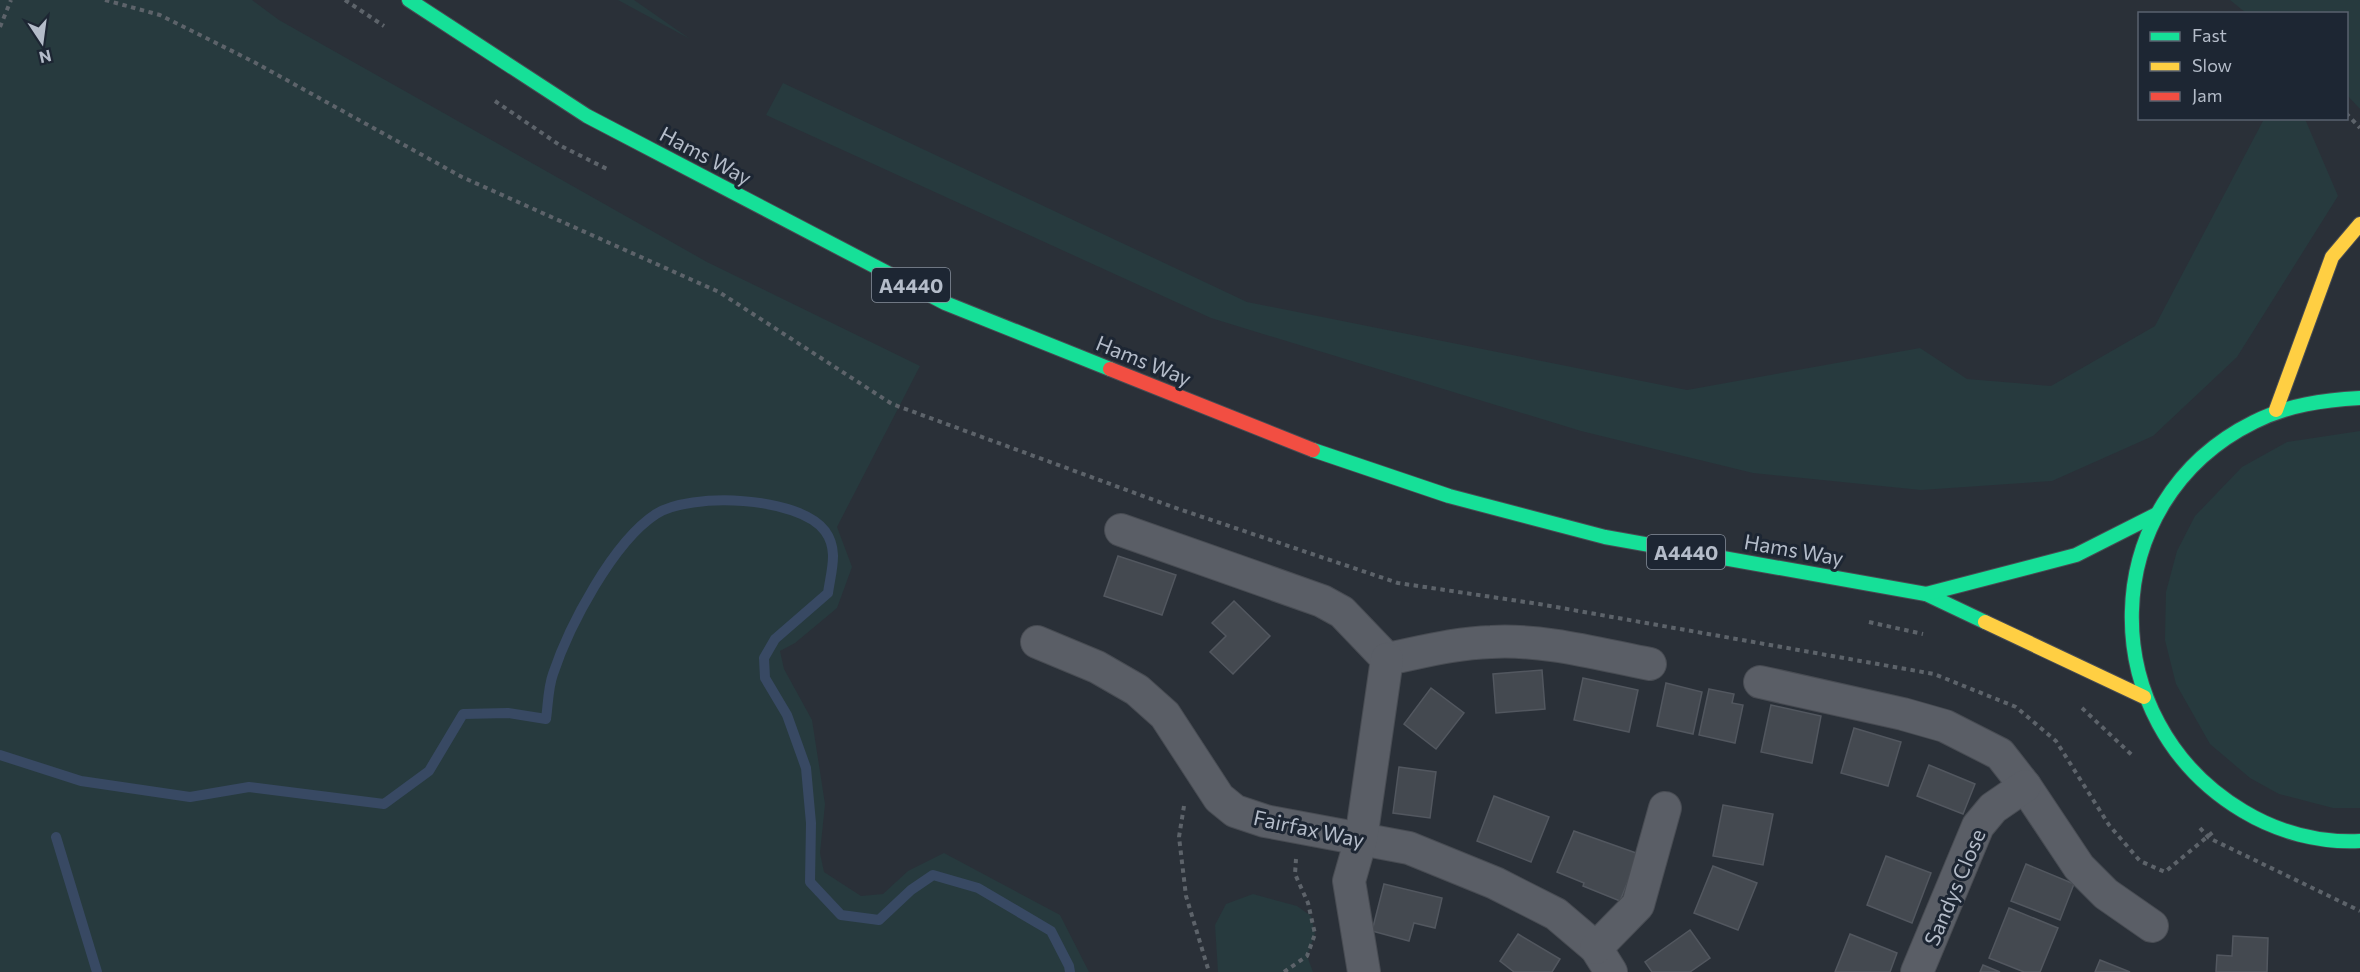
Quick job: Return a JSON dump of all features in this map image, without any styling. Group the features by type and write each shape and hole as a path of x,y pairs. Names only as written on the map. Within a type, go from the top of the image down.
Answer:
{"main road":[{"name":"Hams Way","path":"409,0 587,116 945,303 1324,454 1449,496 1605,537 1926,594 2144,697"},
{"path":"2276,410 2332,256 2360,224"},
{"path":"2360,398 2334,397 2276,410 2228,435 2204,456 2188,471 2157,514 2139,558 2131,604 2133,651 2144,697 2166,739 2195,777 2233,807 2287,833 2353,842 2360,854"},
{"name":"Hams Way","path":"1926,594 2076,555 2157,514"}],"street":[{"path":"1121,530 1322,601 1342,612 1387,659"},
{"path":"1387,659 1453,645 1493,641 1538,643 1650,664"},
{"name":"Fairfax Way","path":"1037,642 1097,667 1137,690 1165,715 1219,798 1235,811 1265,821 1409,848 1495,883 1556,914 1604,960"},
{"path":"1364,972 1349,880 1361,839 1387,659"},
{"path":"1760,682 1903,714 1945,726 2000,754 2025,786 2079,867 2106,894 2152,926"},
{"name":"Sandys Close","path":"1917,972 1978,826 1993,808 2025,786"},
{"path":"1604,960 1638,905 1665,808"}],"path":[{"path":"0,27 11,0"},
{"path":"105,0 160,15 254,62 462,177 719,292 892,404 1173,507 1398,583 1539,604 1934,674 2016,707 2056,741 2109,825 2140,861 2166,872 2209,838 2233,807"},
{"path":"2348,115 2360,128"},
{"path":"1184,806 1179,837 1186,896 1209,972"},
{"path":"1284,972 1307,956 1316,934 1308,903 1295,874 1297,855"}],"green space":[{"path":"0,0 252,0 279,20 707,262 920,366 837,527 852,567 837,608 795,643 780,651 784,669 812,720 825,804 820,853 824,872 861,896 883,894 908,871 944,853 1060,915 1089,972 0,972"},
{"path":"618,0 634,0 690,39"},
{"path":"2230,0 2360,0 2360,109 2348,96 2348,12 2245,12"},
{"path":"783,83 1247,302 1687,390 1920,348 1967,379 2051,386 2155,326 2263,120 2305,120 2338,196 2237,357 2153,436 2052,481 1921,490 1753,473 1581,431 1211,318 766,115"},
{"path":"2360,431 2360,808 2333,808 2279,794 2250,778 2210,744 2176,684 2165,640 2166,592 2177,551 2195,516 2242,467 2287,442"},
{"path":"1253,894 1297,906 1311,916 1315,934 1307,956 1313,972 1218,972 1215,925 1226,904"}],"building":[{"path":"1118,556 1176,575 1162,615 1104,596"},
{"path":"1234,601 1270,636 1233,674 1210,652 1226,636 1212,623"},
{"path":"1542,670 1545,709 1496,713 1493,674"},
{"path":"1583,678 1638,690 1629,732 1574,720"},
{"path":"1666,683 1702,692 1693,734 1657,726"},
{"path":"1431,688 1464,713 1436,749 1404,724"},
{"path":"1709,689 1734,694 1732,703 1743,705 1735,743 1699,735"},
{"path":"1771,705 1821,716 1812,763 1761,752"},
{"path":"1854,728 1901,742 1888,786 1841,773"},
{"path":"1929,765 1975,784 1963,814 1917,796"},
{"path":"1399,767 1436,772 1430,818 1393,813"},
{"path":"1494,796 1549,817 1531,862 1477,841"},
{"path":"1723,805 1773,814 1763,865 1713,856"},
{"path":"1574,831 1639,854 1620,901 1583,886 1584,883 1557,872"},
{"path":"1886,856 1931,873 1912,923 1867,905"},
{"path":"2026,864 2074,884 2060,920 2011,901"},
{"path":"1713,866 1757,883 1738,930 1694,913"},
{"path":"1384,884 1442,898 1435,928 1414,923 1409,941 1372,931"},
{"path":"2009,908 2058,928 2040,972 2024,972 1989,958"},
{"path":"1690,930 1710,958 1690,972 1652,972 1645,962"},
{"path":"1518,934 1560,959 1552,972 1514,972 1500,961"},
{"path":"1850,934 1897,953 1890,972 1835,972"},
{"path":"2233,936 2268,938 2267,972 2216,972 2217,955 2232,956"},
{"path":"2100,960 2130,972 2095,972"},
{"path":"1983,965 2000,972 1980,972"}],"waterway":[{"path":"0,755 81,781 190,797 249,787 384,804 429,771 463,714 508,713 546,719 553,674 581,610 594,586 624,544 656,514 693,502 718,500 769,504 792,510 812,519 825,531 833,553 828,593 775,639 764,658 765,678 787,715 806,768 811,823 810,882 841,915 879,920 911,890 933,875 978,888 1051,931 1070,972"},
{"path":"56,837 97,972"}],"traffic: fast":[{"path":"409,0 587,116 945,303 1110,369"},
{"path":"2360,398 2306,404 2280,411 2254,422 2201,458 2164,503 2140,556 2132,612 2138,669 2159,723 2194,772 2243,811 2270,825 2314,838 2360,841"},
{"path":"1313,450 1449,496 1605,537 1926,594 1985,622"},
{"path":"1926,594 2076,555 2157,514"}],"traffic: slow":[{"path":"2276,410 2332,257 2360,224"},
{"path":"1985,622 2144,697"}],"traffic: jam":[{"path":"1110,369 1313,450"}]}
